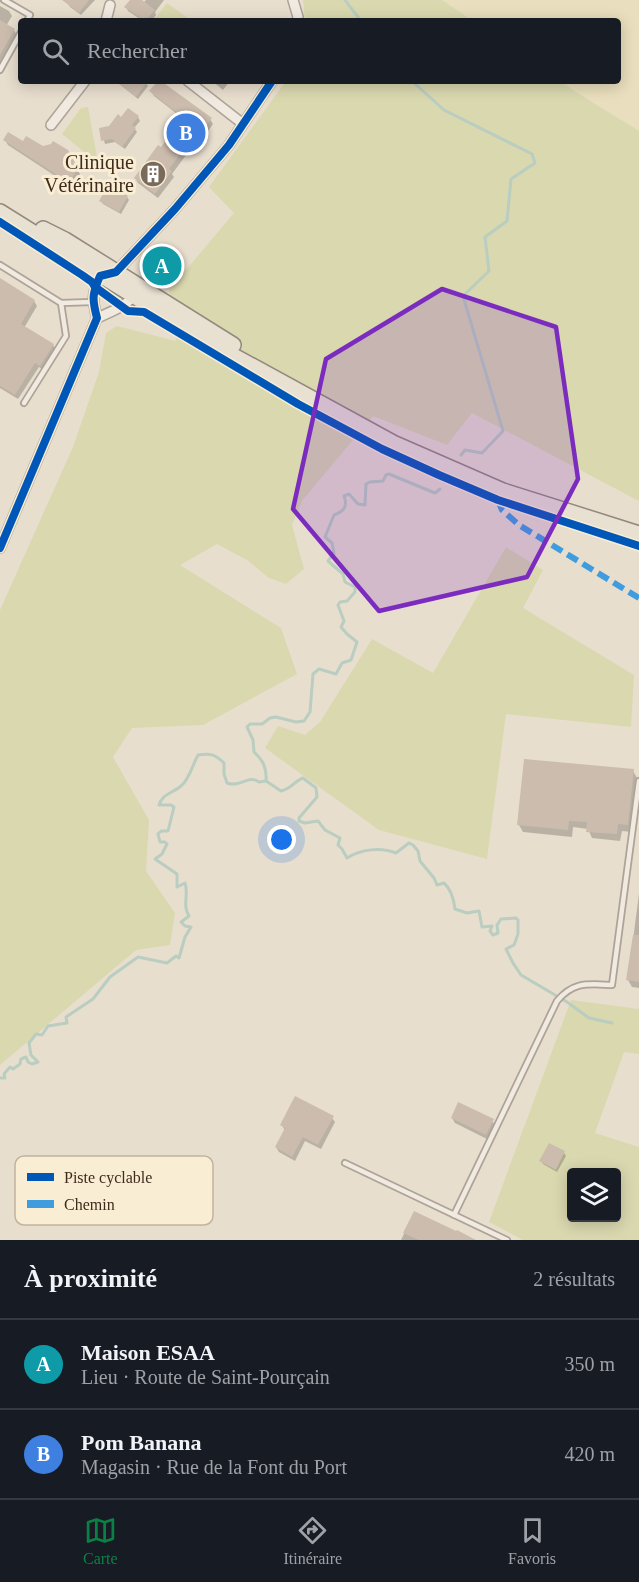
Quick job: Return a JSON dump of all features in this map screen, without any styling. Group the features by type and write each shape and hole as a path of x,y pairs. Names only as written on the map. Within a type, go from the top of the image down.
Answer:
{"main road":[{"path":"0,205 65,240 116,272 137,292 208,342 393,443 503,491 639,534"},
{"path":"0,212 100,276 137,292"}],"street":[{"path":"293,0 298,18"},
{"path":"107,18 110,5"},
{"path":"51,125 83,84"},
{"path":"192,84 243,124"},
{"path":"0,548 97,318 92,302 95,286 100,276 116,272 214,164 270,84"},
{"path":"97,318 124,306 137,292"}],"lane":[{"path":"4,0 30,15 28,18"},
{"path":"0,70 18,37"},
{"path":"0,265 61,303 92,302"},
{"path":"24,403 66,336 61,303"},
{"path":"454,1215 556,1001 565,991 578,985 612,985 639,781"},
{"path":"345,1163 507,1240"}],"highlighted area":[{"path":"442,289 556,327 578,479 527,577 379,611 293,509 326,359"}],"shaded area":[{"path":"303,0 442,0 469,18 305,18"},
{"path":"442,0 639,0 639,131 564,84 621,84 621,18 469,18"},
{"path":"167,3 188,18 155,18"},
{"path":"284,84 564,84 639,131 639,501 472,413 447,445 373,416 302,501 292,525 304,569 286,584 269,578 247,560 217,544 180,565 281,628 297,674 203,725 132,728 113,757 149,820 146,871 175,913 170,945 136,950 0,1065 0,610 73,447 99,372 106,333 117,326 176,341 169,290 234,213 209,187"},
{"path":"88,107 98,163 62,134 81,108"},
{"path":"506,547 543,570 523,608 634,675 631,727 506,714 487,859 379,830 265,748 278,726 305,735 320,722 372,639 433,673"},
{"path":"571,1000 639,1009 639,1054 624,1052 595,1133 639,1147 639,1240 523,1240 489,1222"}],"building":[{"path":"62,0 89,0 79,13"},
{"path":"130,0 142,0 155,10 148,18 140,18 124,7"},
{"path":"0,20 15,29 0,55"},
{"path":"119,84 146,84 136,97"},
{"path":"155,84 165,84 212,118 169,169 172,171 155,194 134,178 158,145 161,147 176,127 173,124 180,115 149,91"},
{"path":"128,108 139,116 132,125 136,128 122,147 112,139 101,141 99,128 109,126 118,114 121,117"},
{"path":"8,132 23,141 26,136 43,146 53,141 68,150 78,168 69,183 3,140"},
{"path":"107,187 112,190 114,187 128,196 119,212 99,201"},
{"path":"163,253 176,264 162,280 149,268"},
{"path":"0,278 35,300 21,324 54,344 40,366 35,363 15,395 0,386"},
{"path":"524,759 634,769 628,825 618,824 617,834 586,832 587,822 569,821 568,830 517,825"},
{"path":"633,935 639,935 639,982 626,980"},
{"path":"295,1096 334,1116 318,1145 303,1137 292,1157 275,1147 285,1128 280,1125"},
{"path":"458,1102 494,1119 486,1135 451,1118"},
{"path":"549,1143 565,1151 556,1170 539,1161"},
{"path":"414,1211 476,1240 419,1240 403,1233"}],"waterway":[{"path":"345,0 359,18"},
{"path":"415,84 444,110 532,154 535,163 511,179 507,221 485,237 489,271 463,296 503,431 482,453 465,450 461,455"},
{"path":"266,781 265,768 254,752 253,740 247,727 250,724 262,724 276,717 296,722 304,721 310,712 313,674 319,669 336,674 342,663 351,660 357,642 341,627 344,621 338,605 340,602 347,601 355,592 355,587 345,582 343,574 328,561 334,553 332,543 325,537 334,515 344,508 346,503 344,496 349,494 358,504 365,505 366,484 383,481 389,474 435,493 440,489"},
{"path":"0,1078 5,1078 4,1074 10,1067 13,1069 20,1064 21,1059 26,1057 32,1064 38,1062 31,1055 29,1043 36,1034 42,1035 48,1026 67,1023 66,1017 93,999 110,977 138,957 167,963 176,956 179,958 185,937 191,927 181,922 189,916 186,908 186,887 185,883 177,887 177,874 155,859 162,854 167,844 160,842 158,834 161,831 168,831 174,807 159,805 165,796 184,783 198,755 212,755 224,763 227,783 236,784 251,779 259,782 266,781"},
{"path":"266,781 281,791 303,778 316,788 317,797 299,821 305,823 318,821 325,830 340,838 338,845 347,858 371,850 396,853 409,843 413,845 418,851 420,861 437,885 444,883 449,888 455,909 467,913 479,911 482,927 492,926 490,931 493,935 498,933 497,925 501,919 516,918 518,920 518,934 514,945 506,949 521,975 589,1018 612,1023"}],"marked path":[{"path":"498,500 502,510 519,525 639,598"}],"cycle path":[{"path":"0,548 97,318 94,297 100,276 116,272 175,209 229,145 270,84"},
{"path":"0,222 82,275 128,311 144,312 298,404 382,449 498,500 639,546"}],"place":[{"name":"Pom Banana","path":"186,133"},
{"name":"Clinique Vétérinaire","path":"153,174"},
{"name":"Maison ESAA","path":"162,266"}]}
